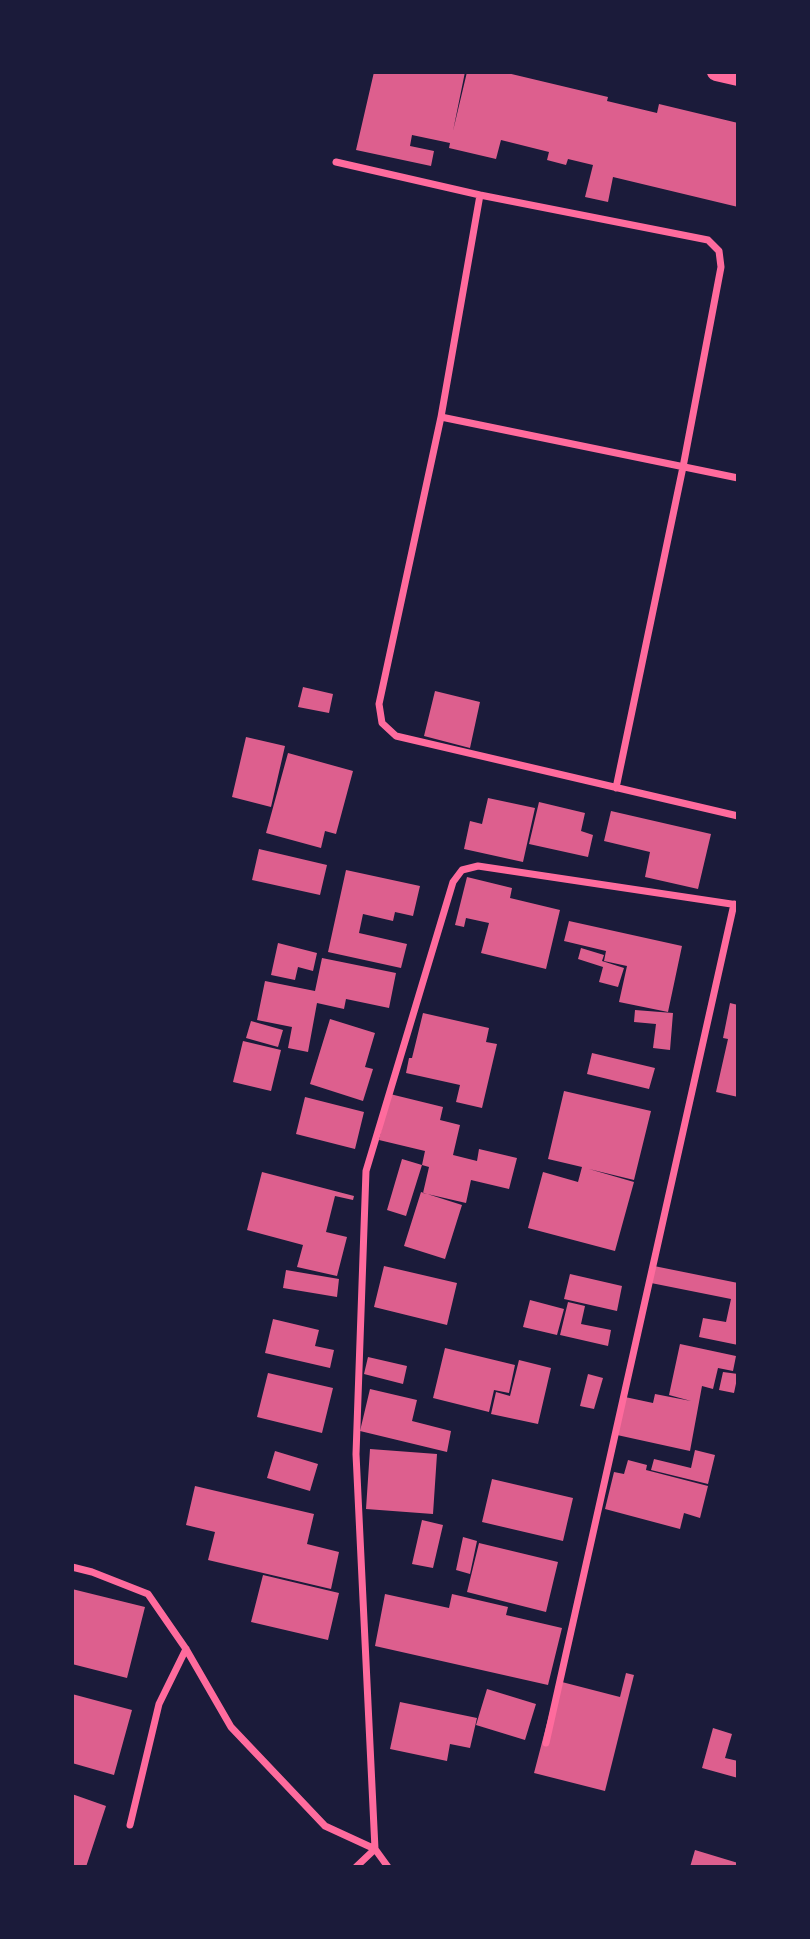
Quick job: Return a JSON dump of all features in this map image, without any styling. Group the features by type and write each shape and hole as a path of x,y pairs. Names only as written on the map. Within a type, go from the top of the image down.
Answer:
{"main road":[{"path":"716,72 738,76"}],"street":[{"path":"336,162 480,195 708,240 719,251 721,267 683,467 616,788"},
{"path":"480,195 441,417 379,704 382,723 396,736 738,816"},
{"path":"441,417 738,478"},
{"path":"356,1867 375,1849 356,1454 366,1171 453,882 462,870 478,866 736,905 546,1743"},
{"path":"72,1567 148,1594 186,1649 231,1727 326,1826 375,1849 388,1867"},
{"path":"130,1825 159,1704 186,1649"}],"building":[{"path":"374,72 465,72 453,131 467,72 503,72 608,97 607,101 657,113 659,104 738,123 738,207 613,177 608,202 585,197 593,165 568,159 566,165 547,160 549,152 501,140 496,159 449,148 450,143 412,135 410,146 434,151 431,166 356,150"},
{"path":"303,687 333,694 329,713 298,707"},
{"path":"435,691 480,702 470,748 424,736"},
{"path":"246,737 285,746 271,807 232,797"},
{"path":"288,753 353,771 336,834 325,831 321,848 266,833"},
{"path":"488,798 535,808 523,862 464,849 470,821 482,824"},
{"path":"539,802 585,813 581,831 593,835 588,857 529,844"},
{"path":"611,811 711,834 698,889 645,877 650,852 604,841"},
{"path":"259,849 327,865 320,895 252,880"},
{"path":"346,870 420,886 413,916 395,912 393,921 363,914 359,933 407,944 401,968 328,952"},
{"path":"467,877 512,888 510,898 560,910 546,969 481,953 489,923 466,918 464,927 455,925"},
{"path":"569,921 682,946 668,1012 619,1002 627,966 604,961 606,951 564,941"},
{"path":"278,943 317,953 313,971 298,967 295,980 271,975"},
{"path":"581,948 604,955 602,961 624,968 618,987 599,982 603,967 578,959"},
{"path":"322,958 396,973 389,1008 346,999 344,1009 317,1003 308,1052 288,1048 292,1027 257,1020 265,981 315,991"},
{"path":"730,1003 738,1005 738,1097 716,1092 728,1039 723,1038"},
{"path":"635,1010 673,1013 670,1050 653,1048 656,1024 634,1022"},
{"path":"423,1013 489,1028 486,1042 497,1044 482,1108 456,1102 460,1085 406,1073"},
{"path":"330,1019 375,1033 365,1067 373,1069 363,1101 310,1084"},
{"path":"251,1021 283,1030 278,1047 246,1038"},
{"path":"243,1041 281,1050 271,1091 233,1082"},
{"path":"592,1053 655,1068 649,1089 587,1074"},
{"path":"564,1091 651,1111 634,1180 589,1169 634,1182 615,1251 528,1228 543,1172 578,1182 582,1167 548,1159"},
{"path":"390,1094 443,1107 440,1120 460,1125 453,1155 477,1161 479,1149 517,1158 509,1189 471,1180 466,1203 423,1193 429,1167 422,1165 425,1151 379,1140"},
{"path":"305,1097 364,1112 355,1149 296,1134"},
{"path":"402,1159 422,1165 406,1216 387,1210"},
{"path":"262,1172 354,1196 353,1200 335,1196 326,1232 347,1237 337,1276 297,1267 303,1245 247,1230"},
{"path":"421,1192 462,1205 445,1259 404,1246"},
{"path":"384,1266 457,1283 447,1325 374,1307"},
{"path":"654,1266 738,1283 738,1345 699,1337 703,1318 726,1322 731,1299 651,1283"},
{"path":"286,1270 339,1279 337,1297 283,1288"},
{"path":"570,1274 622,1286 617,1311 564,1299"},
{"path":"530,1300 564,1309 557,1335 523,1327"},
{"path":"568,1302 585,1306 581,1324 611,1330 608,1346 560,1335"},
{"path":"273,1319 319,1330 315,1346 334,1350 330,1368 265,1353"},
{"path":"680,1344 736,1356 733,1371 718,1368 713,1389 702,1386 690,1451 617,1435 625,1397 653,1403 655,1394 691,1401 669,1395"},
{"path":"445,1348 515,1365 509,1393 494,1390 489,1412 433,1398"},
{"path":"368,1357 407,1366 403,1384 364,1374"},
{"path":"519,1360 551,1368 538,1424 491,1414 496,1392 510,1396"},
{"path":"723,1372 738,1374 734,1393 719,1390"},
{"path":"268,1373 333,1388 322,1433 257,1417"},
{"path":"588,1374 603,1378 594,1409 580,1406"},
{"path":"370,1389 417,1400 412,1421 451,1431 447,1452 360,1431"},
{"path":"370,1449 437,1454 433,1514 366,1509"},
{"path":"695,1450 715,1455 708,1484 651,1470 654,1459 691,1468"},
{"path":"275,1451 318,1464 310,1491 267,1478"},
{"path":"628,1460 647,1465 646,1470 708,1486 700,1518 684,1513 680,1529 605,1509 614,1472 624,1474"},
{"path":"492,1479 573,1498 563,1541 482,1522"},
{"path":"195,1486 314,1514 307,1544 339,1552 331,1589 208,1560 215,1532 186,1525"},
{"path":"422,1520 443,1525 433,1568 412,1564"},
{"path":"463,1537 477,1541 470,1574 456,1570"},
{"path":"479,1543 558,1562 546,1612 467,1592"},
{"path":"263,1575 339,1593 328,1640 251,1622"},
{"path":"72,1589 145,1607 127,1678 72,1664"},
{"path":"385,1594 449,1608 452,1594 508,1607 506,1615 562,1628 548,1685 375,1646"},
{"path":"626,1673 634,1675 605,1791 534,1773 558,1681 620,1697"},
{"path":"487,1689 536,1704 525,1740 476,1725"},
{"path":"72,1694 132,1710 114,1775 72,1763"},
{"path":"400,1702 477,1718 470,1748 450,1744 447,1761 390,1749"},
{"path":"713,1728 732,1734 725,1758 738,1761 738,1778 702,1768"},
{"path":"72,1794 106,1806 86,1867 72,1867"},
{"path":"695,1850 738,1863 738,1867 690,1867"}]}
